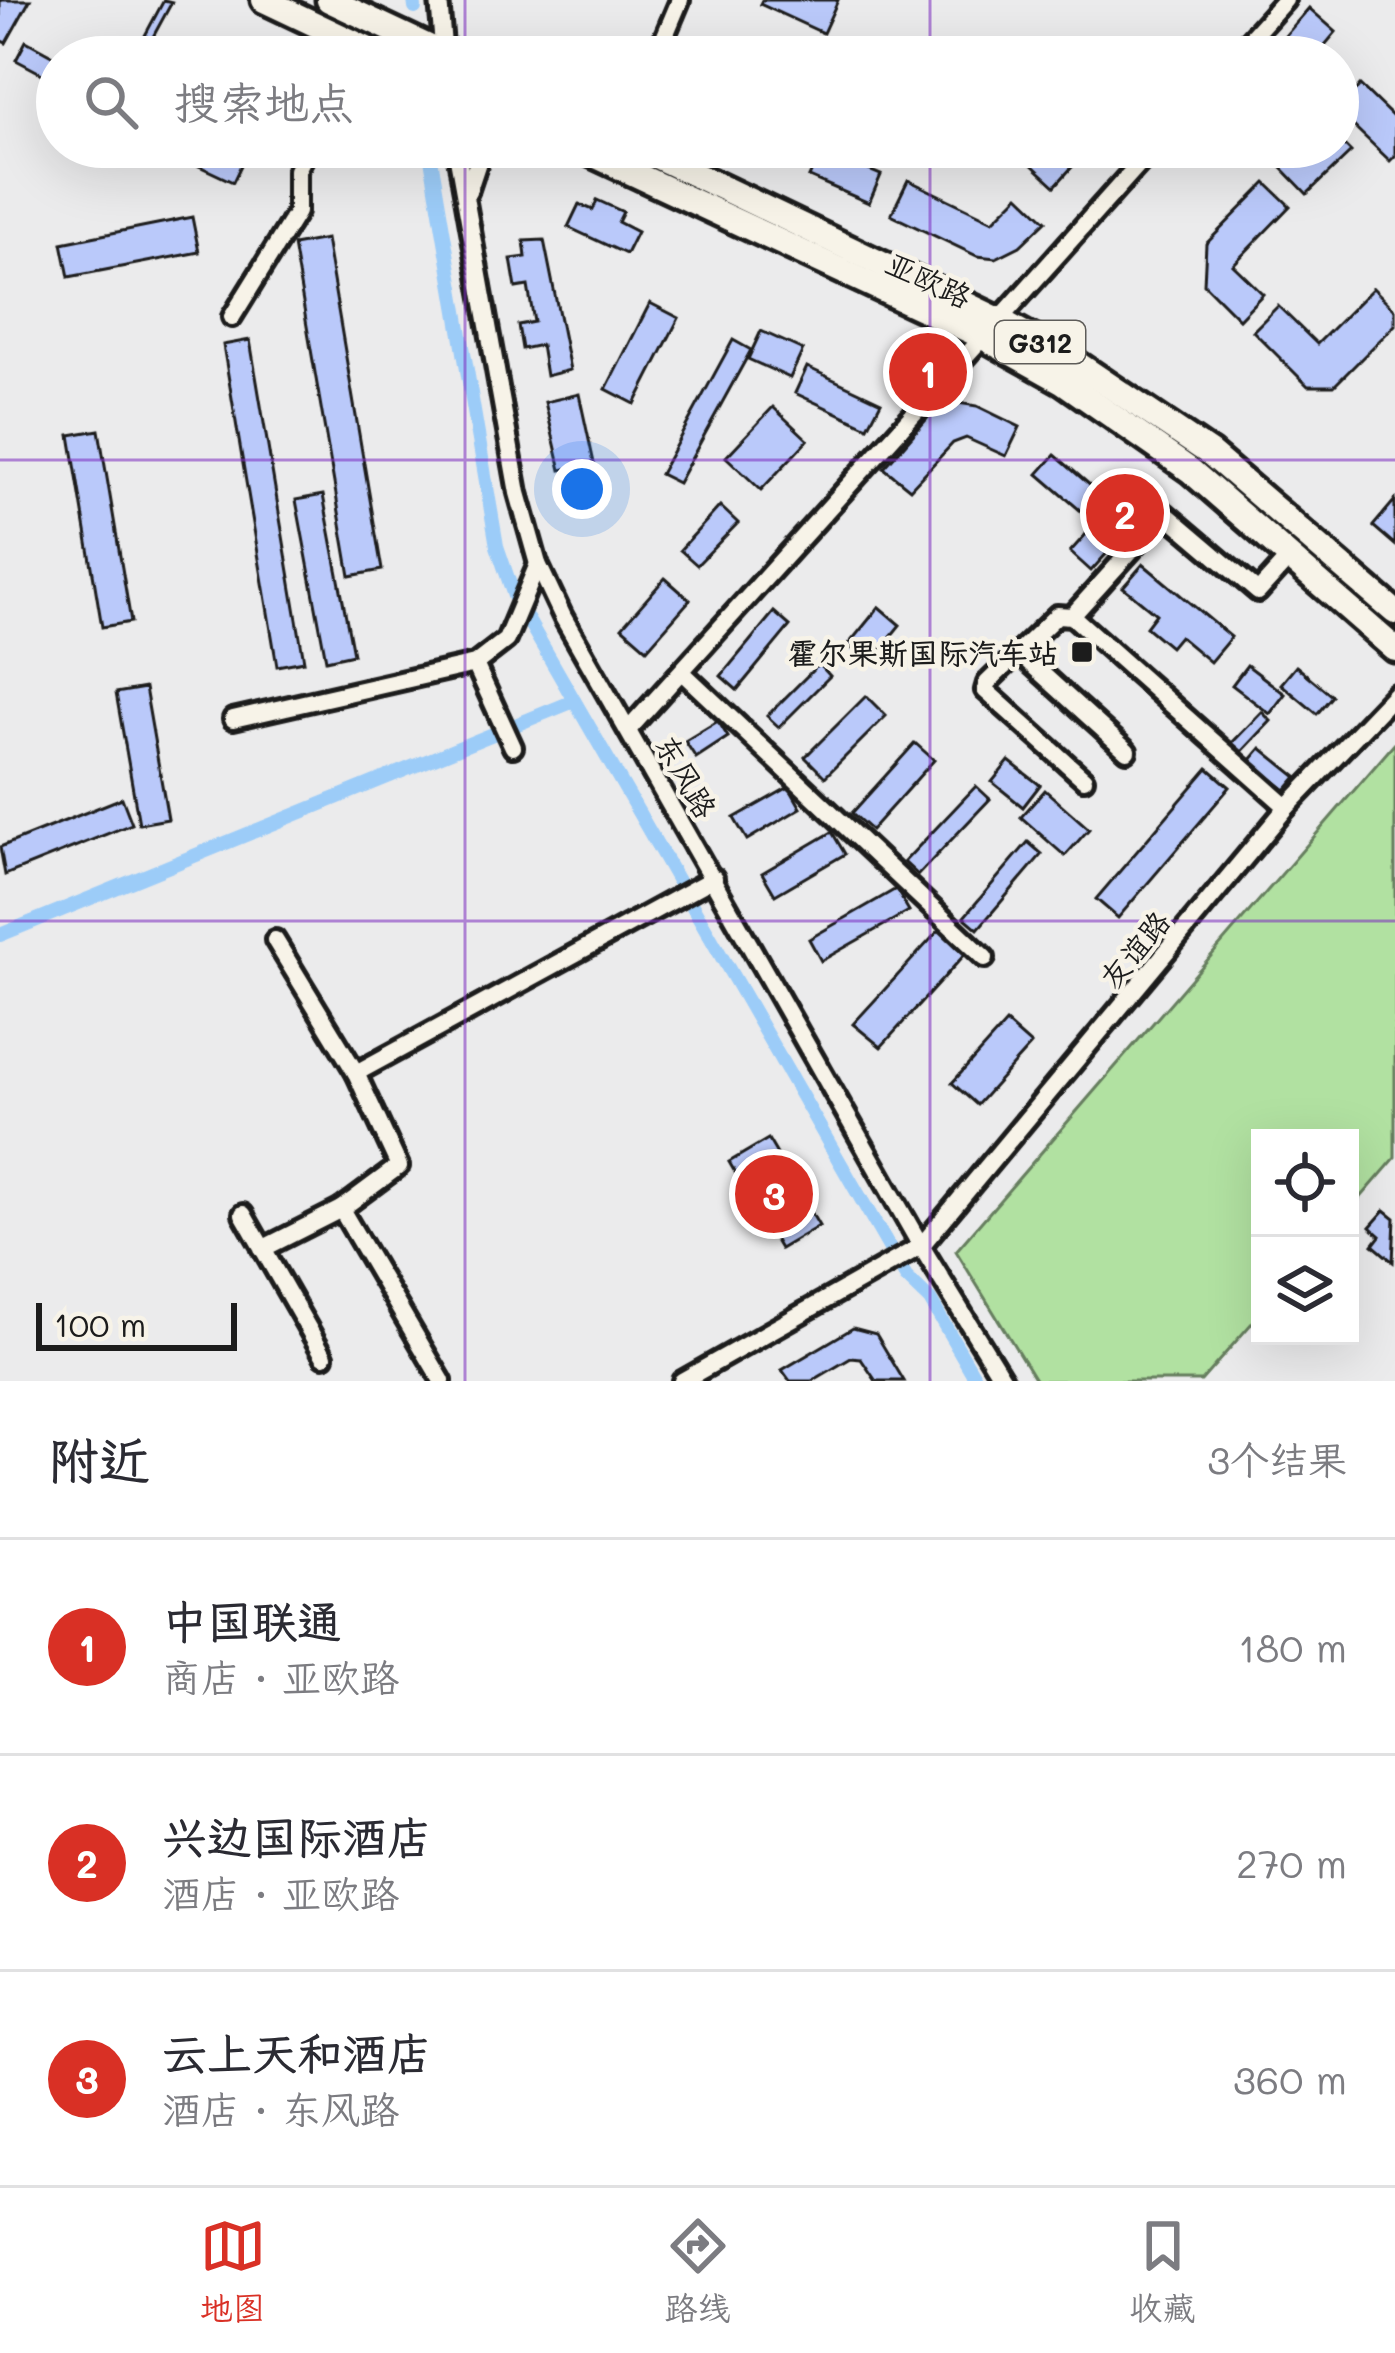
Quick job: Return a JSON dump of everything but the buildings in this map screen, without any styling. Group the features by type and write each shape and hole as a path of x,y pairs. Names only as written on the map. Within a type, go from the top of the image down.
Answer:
{"highway":[{"path":"264,0 333,36"},
{"path":"329,0 404,36"},
{"name":"亚欧路","path":"640,168 1073,361 1211,454 1395,613"},
{"name":"亚欧路","path":"678,168 991,328 1191,471 1395,649"}],"street":[{"path":"439,0 444,36"},
{"path":"665,36 680,0"},
{"path":"1253,36 1285,0"},
{"path":"232,317 297,212 298,168"},
{"name":"东风路","path":"460,168 518,493 538,564 562,617 715,878 916,1250 1004,1381"},
{"path":"466,204 477,168"},
{"path":"628,729 1135,168"},
{"path":"1072,616 1165,513 1258,592 1288,559"},
{"path":"233,719 475,664 506,640 538,564"},
{"path":"1084,778 986,692 987,683 1055,615 1072,616 1287,808"},
{"path":"1018,652 1126,751"},
{"path":"475,664 513,746"},
{"path":"683,673 985,958"},
{"name":"友谊路","path":"916,1250 1287,808 1395,694"},
{"path":"356,1073 715,878"},
{"path":"262,1249 341,1209 398,1166 356,1073 275,940"},
{"path":"341,1209 442,1381"},
{"path":"243,1214 323,1356"},
{"path":"682,1381 916,1250"}],"green space":[{"path":"1395,743 1395,1158 1359,1200 1359,1129 1251,1129 1251,1324 1201,1381 1036,1381 956,1251"}],"waterway":[{"path":"414,0 415,8"},
{"path":"433,168 497,546 514,596 906,1277 930,1300 977,1381"},
{"path":"0,935 574,701"}],"place":[{"name":"中国联通","path":"928,372"},
{"name":"兴边国际酒店","path":"1125,513"},
{"name":"霍尔果斯国际汽车站","path":"1082,652"},
{"name":"云上天和酒店","path":"774,1194"}]}
